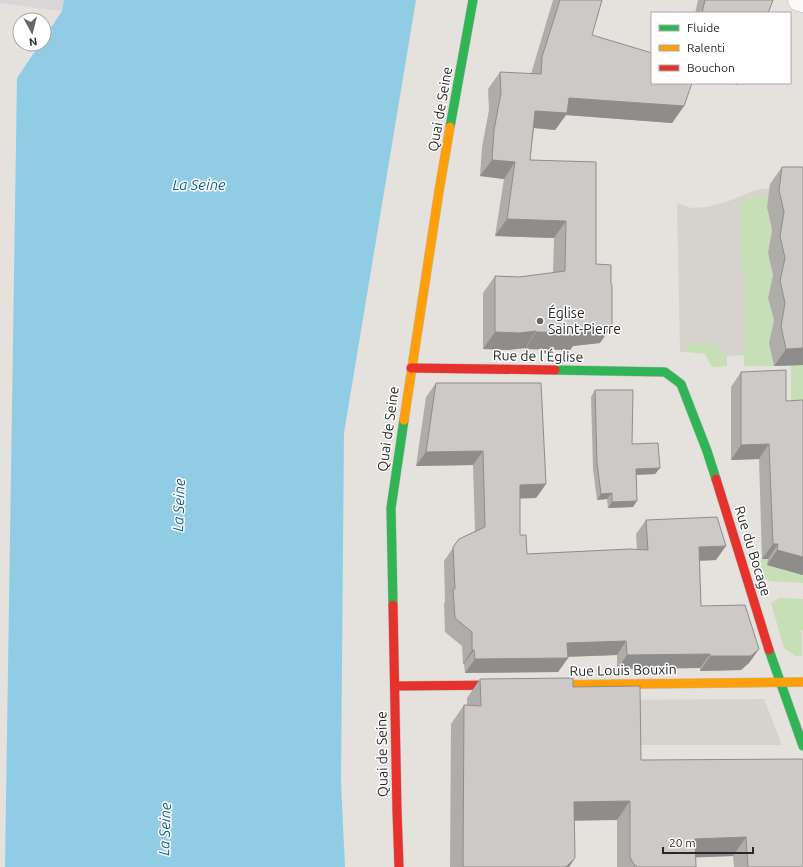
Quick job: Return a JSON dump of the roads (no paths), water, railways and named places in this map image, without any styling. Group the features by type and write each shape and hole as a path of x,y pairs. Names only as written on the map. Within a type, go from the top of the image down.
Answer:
{"street":[{"name":"Quai de Seine","path":"399,867 391,508 411,368 428,270 439,192 473,0"},
{"path":"799,0 803,1"},
{"name":"Rue de l'Église","path":"411,368 665,372"},
{"name":"Rue du Bocage","path":"665,372 681,384 707,451 773,664 803,746"},
{"name":"Rue Louis Bouxin","path":"533,685 803,682"},
{"path":"395,686 517,685"}],"water":[{"name":"La Seine","path":"64,0 416,0 344,433 341,782 345,867 5,867 17,78 35,52 52,52 52,26 62,11"}],"place":[{"name":"Église Saint-Pierre","path":"540,321"}]}
